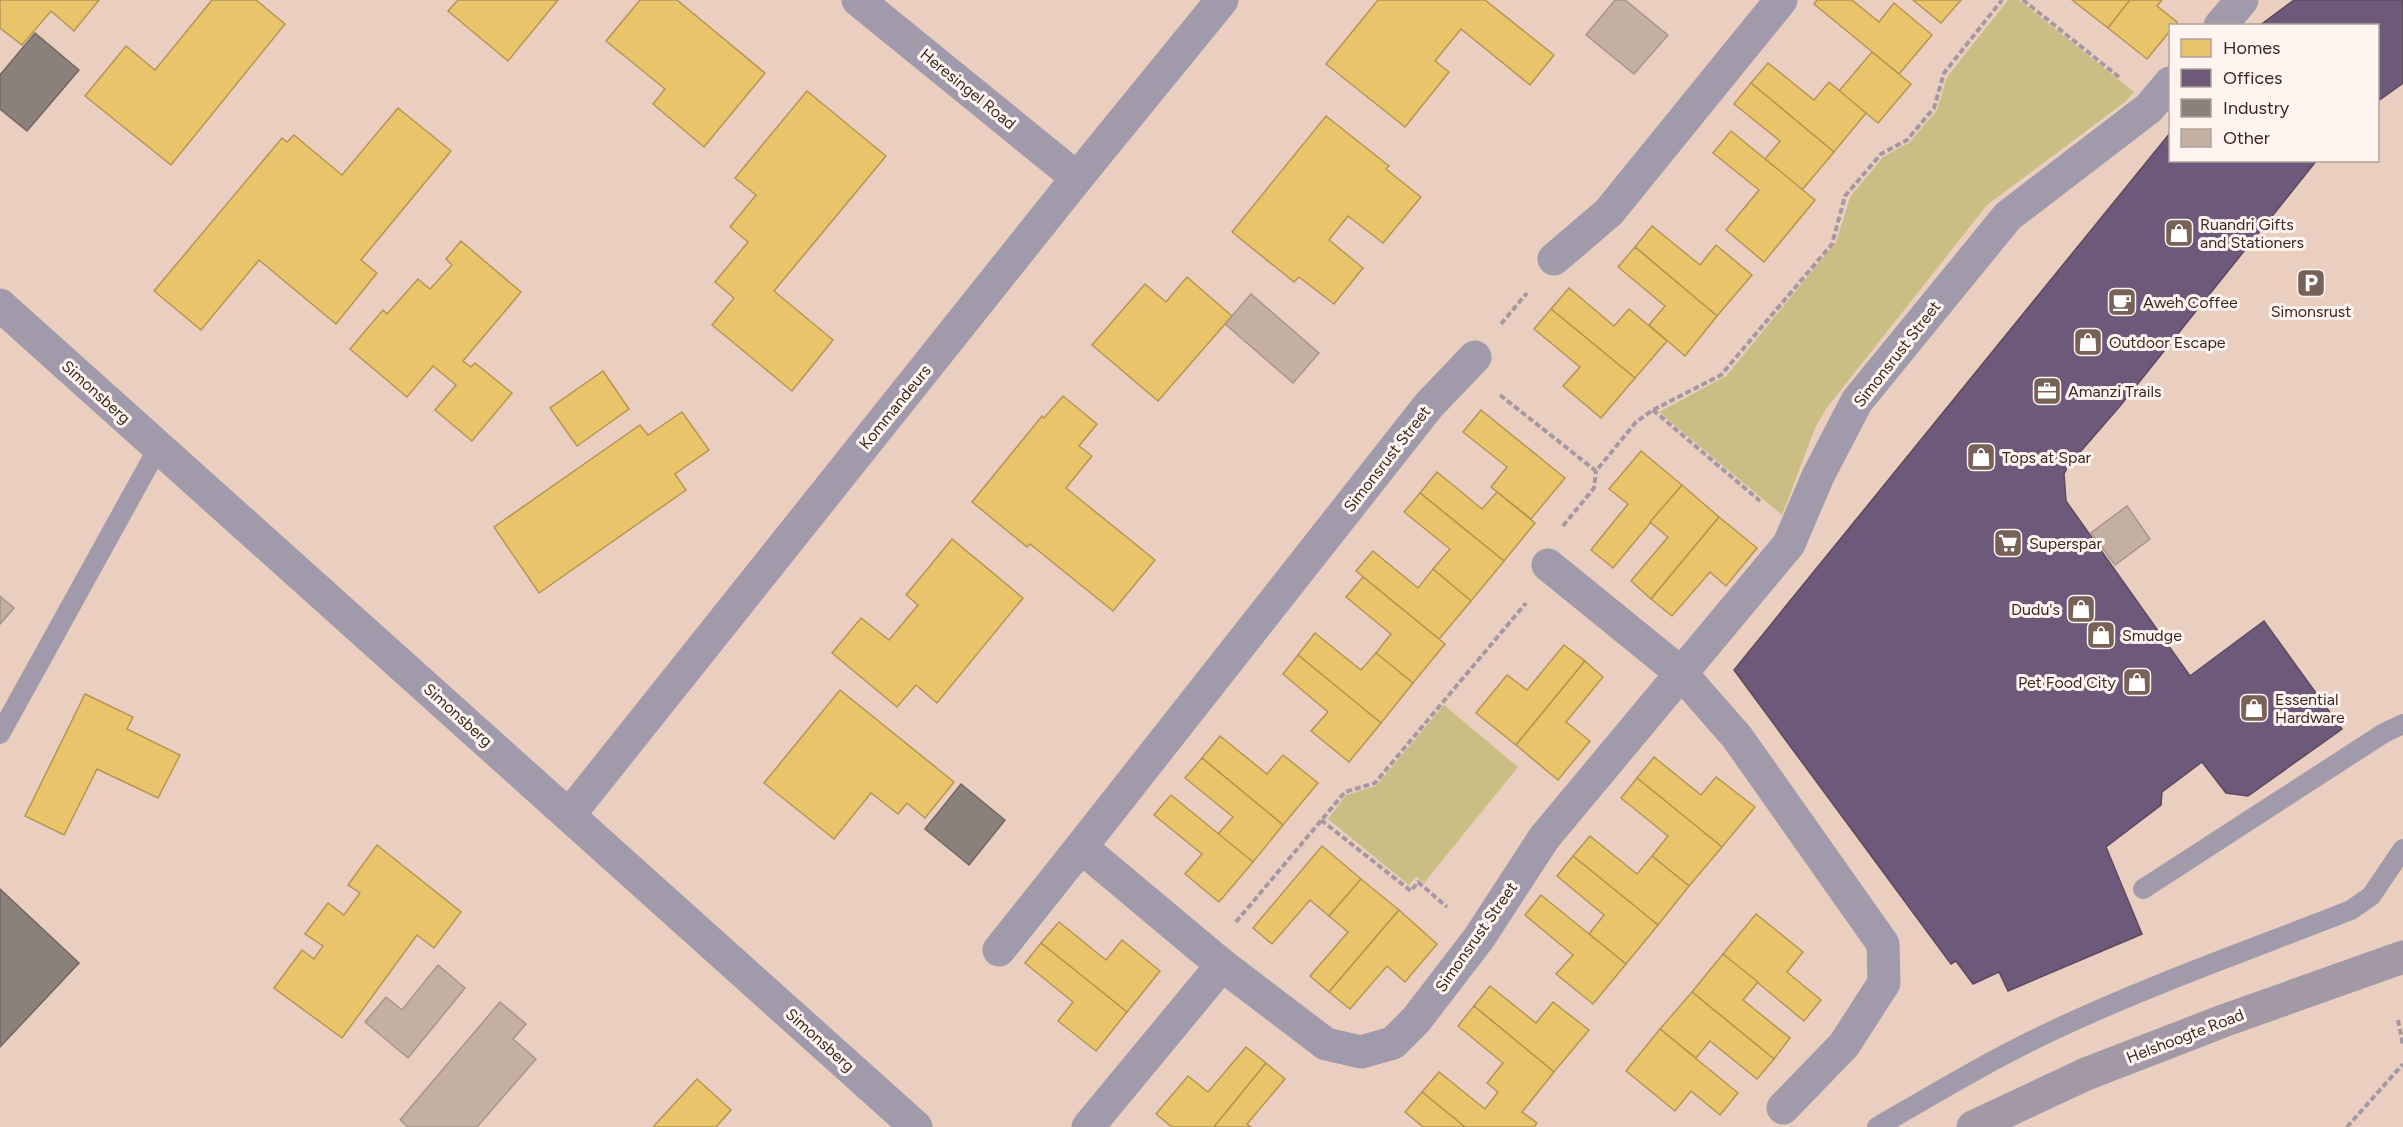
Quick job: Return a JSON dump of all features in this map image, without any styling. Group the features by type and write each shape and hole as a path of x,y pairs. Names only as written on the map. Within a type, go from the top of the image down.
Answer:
{"main road":[{"name":"Helshoogte Road","path":"1973,1127 2086,1074 2223,1021 2403,957"}],"street":[{"name":"Heresingel Road","path":"858,0 1077,178"},
{"name":"Kommandeurs","path":"569,814 1222,0"},
{"path":"1554,260 1609,212 1781,0"},
{"path":"2222,24 2242,0"},
{"name":"Simonsrust Street","path":"1081,847 1215,960 1326,1044 1361,1052 1393,1043 1416,1020 1481,935 1544,838 1790,544 1818,476 1857,401 2008,216 2161,94"},
{"name":"Simonsberg","path":"0,305 916,1127"},
{"name":"Simonsrust Street","path":"999,950 1429,405 1470,362"},
{"path":"1551,568 1681,673 1737,737 1883,944 1884,984 1844,1045 1783,1108"},
{"path":"1088,1127 1215,960"}],"lane":[{"path":"0,734 158,447"},
{"path":"2143,889 2384,733 2403,724"},
{"path":"1877,1127 2052,1030 2352,910 2371,896 2403,849"}],"path":[{"path":"1215,960 1321,820 1345,792 1375,783 1551,568 1551,540 1594,488 1596,471 1636,422 1653,410 1721,375 1832,243 1845,196 1881,154 1907,140 1934,108 1944,74 2002,0"},
{"path":"2024,0 2161,94"},
{"path":"1499,327 1554,260"},
{"path":"1470,362 1596,471"},
{"path":"1653,410 1796,531"},
{"path":"1321,820 1411,891 1418,882 1481,935"},
{"path":"2398,1020 2403,1046"},
{"path":"2347,1127 2403,1064"}],"shaded area":[{"path":"2008,0 2019,0 2134,92 2125,102 1987,205 1826,409 1816,426 1782,515 1659,412 1726,376 1836,242 1850,197 1883,157 1910,142 1937,110 1947,77"},
{"path":"1444,705 1518,767 1424,883 1416,877 1409,885 1328,819 1346,795 1376,786"}],"building: Homes":[{"path":"0,0 99,0 74,31 51,11 22,45 0,28"},
{"path":"212,0 256,0 285,24 171,165 85,96 126,46 155,70"},
{"path":"458,0 558,0 508,61 448,11"},
{"path":"640,0 677,0 765,73 704,147 653,104 665,89 606,41"},
{"path":"1378,0 1485,0 1554,55 1530,85 1461,29 1435,61 1449,72 1405,127 1326,64"},
{"path":"1817,0 1852,0 1879,22 1894,3 1932,35 1899,74 1814,4"},
{"path":"1913,0 1961,0 1941,23"},
{"path":"2072,0 2130,0 2108,28"},
{"path":"2130,0 2162,0 2157,6 2177,22 2169,24 2169,32 2147,59 2108,28"},
{"path":"1872,52 1911,84 1878,123 1839,91"},
{"path":"1768,63 1814,100 1829,82 1866,113 1834,152 1751,83"},
{"path":"1751,83 1834,152 1802,190 1765,159 1780,141 1734,104"},
{"path":"807,91 886,156 774,291 833,340 792,391 712,325 734,298 715,282 748,242 730,227 756,195 735,178"},
{"path":"398,108 451,151 361,260 377,273 336,324 259,260 201,330 154,291 282,138 287,142 294,135 342,175"},
{"path":"1326,116 1389,166 1386,169 1421,197 1383,243 1348,216 1329,240 1363,268 1334,304 1299,277 1294,282 1232,232"},
{"path":"1731,131 1815,200 1764,262 1726,230 1759,190 1713,153"},
{"path":"1652,226 1700,265 1716,245 1752,275 1717,316 1635,247"},
{"path":"461,241 521,292 463,361 471,367 475,363 512,393 472,441 435,410 456,385 433,366 407,397 350,349 383,310 387,314 418,279 430,289 452,265 446,259"},
{"path":"1635,247 1717,316 1685,356 1649,325 1665,306 1618,267"},
{"path":"1187,277 1232,316 1158,401 1092,345 1145,284 1166,302"},
{"path":"1569,288 1614,326 1629,309 1667,341 1635,378 1551,309"},
{"path":"1551,309 1635,378 1601,418 1563,386 1580,367 1534,329"},
{"path":"603,371 629,409 577,446 550,408"},
{"path":"1063,396 1097,424 1079,446 1092,456 1066,488 1155,560 1113,611 1030,544 1027,547 972,502 1042,416 1044,418"},
{"path":"1481,410 1565,478 1531,519 1491,487 1507,467 1463,432"},
{"path":"682,412 709,450 675,474 686,490 539,593 494,527 640,425 648,435"},
{"path":"1641,451 1682,485 1613,568 1591,550 1628,504 1609,489"},
{"path":"1437,472 1482,509 1497,492 1535,523 1504,561 1420,493"},
{"path":"1682,485 1719,517 1651,599 1631,581 1668,537 1650,522"},
{"path":"1420,493 1504,561 1471,601 1433,569 1450,549 1404,512"},
{"path":"1719,517 1757,548 1726,586 1710,572 1672,616 1651,599"},
{"path":"952,539 1023,598 937,703 916,685 897,707 832,653 861,618 889,640 918,605 906,595"},
{"path":"1373,551 1418,588 1433,569 1471,601 1439,639 1356,571"},
{"path":"1363,577 1445,644 1413,683 1376,653 1391,634 1346,597"},
{"path":"1315,633 1361,670 1376,653 1413,683 1381,723 1298,655"},
{"path":"1564,645 1585,661 1516,745 1476,713 1507,675 1527,690"},
{"path":"1298,655 1381,723 1349,762 1311,731 1328,712 1283,674"},
{"path":"1585,661 1603,677 1566,722 1590,741 1558,780 1516,745"},
{"path":"840,690 954,782 925,818 907,803 898,814 871,793 834,839 764,783"},
{"path":"85,694 133,717 127,729 180,755 158,798 97,769 64,835 25,816"},
{"path":"1220,736 1267,774 1283,755 1318,783 1283,825 1202,758"},
{"path":"1654,757 1701,795 1716,777 1755,807 1722,847 1637,778"},
{"path":"1202,758 1283,825 1253,862 1218,834 1233,817 1185,778"},
{"path":"1637,778 1722,847 1689,886 1652,856 1668,836 1621,798"},
{"path":"1171,795 1253,862 1219,902 1185,874 1202,854 1154,815"},
{"path":"1590,836 1637,874 1652,856 1689,886 1658,925 1573,856"},
{"path":"377,845 461,912 434,948 417,935 342,1038 274,988 302,950 314,959 323,946 305,934 328,903 344,915 360,893 348,885"},
{"path":"1322,846 1361,879 1329,916 1310,900 1272,944 1253,928"},
{"path":"1573,856 1658,925 1626,964 1589,934 1604,915 1557,876"},
{"path":"1361,879 1399,910 1329,992 1310,976 1348,932 1329,916"},
{"path":"1541,895 1626,964 1593,1004 1556,974 1573,955 1525,915"},
{"path":"1399,910 1437,944 1405,982 1387,966 1350,1009 1329,992"},
{"path":"1756,914 1803,952 1787,972 1821,1000 1804,1021 1723,954"},
{"path":"1059,922 1106,960 1122,940 1160,971 1127,1012 1041,943"},
{"path":"1041,943 1127,1012 1096,1051 1058,1021 1073,1002 1025,963"},
{"path":"1723,954 1758,982 1743,1000 1790,1038 1774,1059 1692,992"},
{"path":"1490,986 1536,1023 1553,1002 1589,1030 1554,1072 1474,1006"},
{"path":"1692,992 1774,1059 1757,1079 1710,1041 1696,1058 1660,1029"},
{"path":"1474,1006 1554,1072 1522,1112 1537,1123 1534,1127 1465,1127 1422,1092 1439,1072 1485,1109 1498,1092 1487,1083 1503,1063 1458,1026"},
{"path":"1660,1029 1738,1093 1720,1115 1691,1091 1675,1111 1626,1071"},
{"path":"1246,1047 1266,1063 1214,1127 1172,1127 1156,1114 1188,1076 1208,1092"},
{"path":"1266,1063 1285,1079 1247,1124 1251,1127 1214,1127"},
{"path":"697,1079 731,1110 716,1127 653,1127"},
{"path":"1422,1092 1465,1127 1423,1127 1405,1112"}],"building: Offices":[{"path":"2294,0 2403,0 2403,83 2379,100 2379,24 2262,24"},
{"path":"2169,134 2169,162 2315,162 2120,406 2068,466 2064,474 2066,501 2190,676 2264,621 2342,729 2248,796 2226,793 2202,762 2162,792 2161,805 2106,847 2142,934 2008,991 1999,972 1973,984 1956,961 1951,964 1734,670"}],"building: Industry":[{"path":"35,33 79,70 27,131 0,109 0,75"},
{"path":"961,784 1005,820 969,865 925,829"},
{"path":"0,889 79,963 0,1047"}],"building: Other":[{"path":"1615,0 1625,0 1668,35 1634,74 1586,35"},
{"path":"1251,294 1319,353 1293,383 1225,324"},
{"path":"2127,506 2150,539 2115,565 2091,533"},
{"path":"0,596 14,608 0,624"},
{"path":"438,965 465,988 408,1058 365,1022 386,997 402,1010"},
{"path":"500,1002 526,1024 513,1039 536,1059 477,1127 408,1127 400,1120"}],"place":[{"name":"Ruandri Gifts and Stationers","path":"2179,233"},
{"name":"Simonsrust","path":"2311,283"},
{"name":"Aweh Coffee","path":"2122,302"},
{"name":"Outdoor Escape","path":"2088,342"},
{"name":"Amanzi Trails","path":"2047,391"},
{"name":"Tops at Spar","path":"1981,457"},
{"name":"Superspar","path":"2008,543"},
{"name":"Dudu's","path":"2081,609"},
{"name":"Smudge","path":"2101,635"},
{"name":"Pet Food City","path":"2137,682"},
{"name":"Essential Hardware","path":"2254,708"}]}
